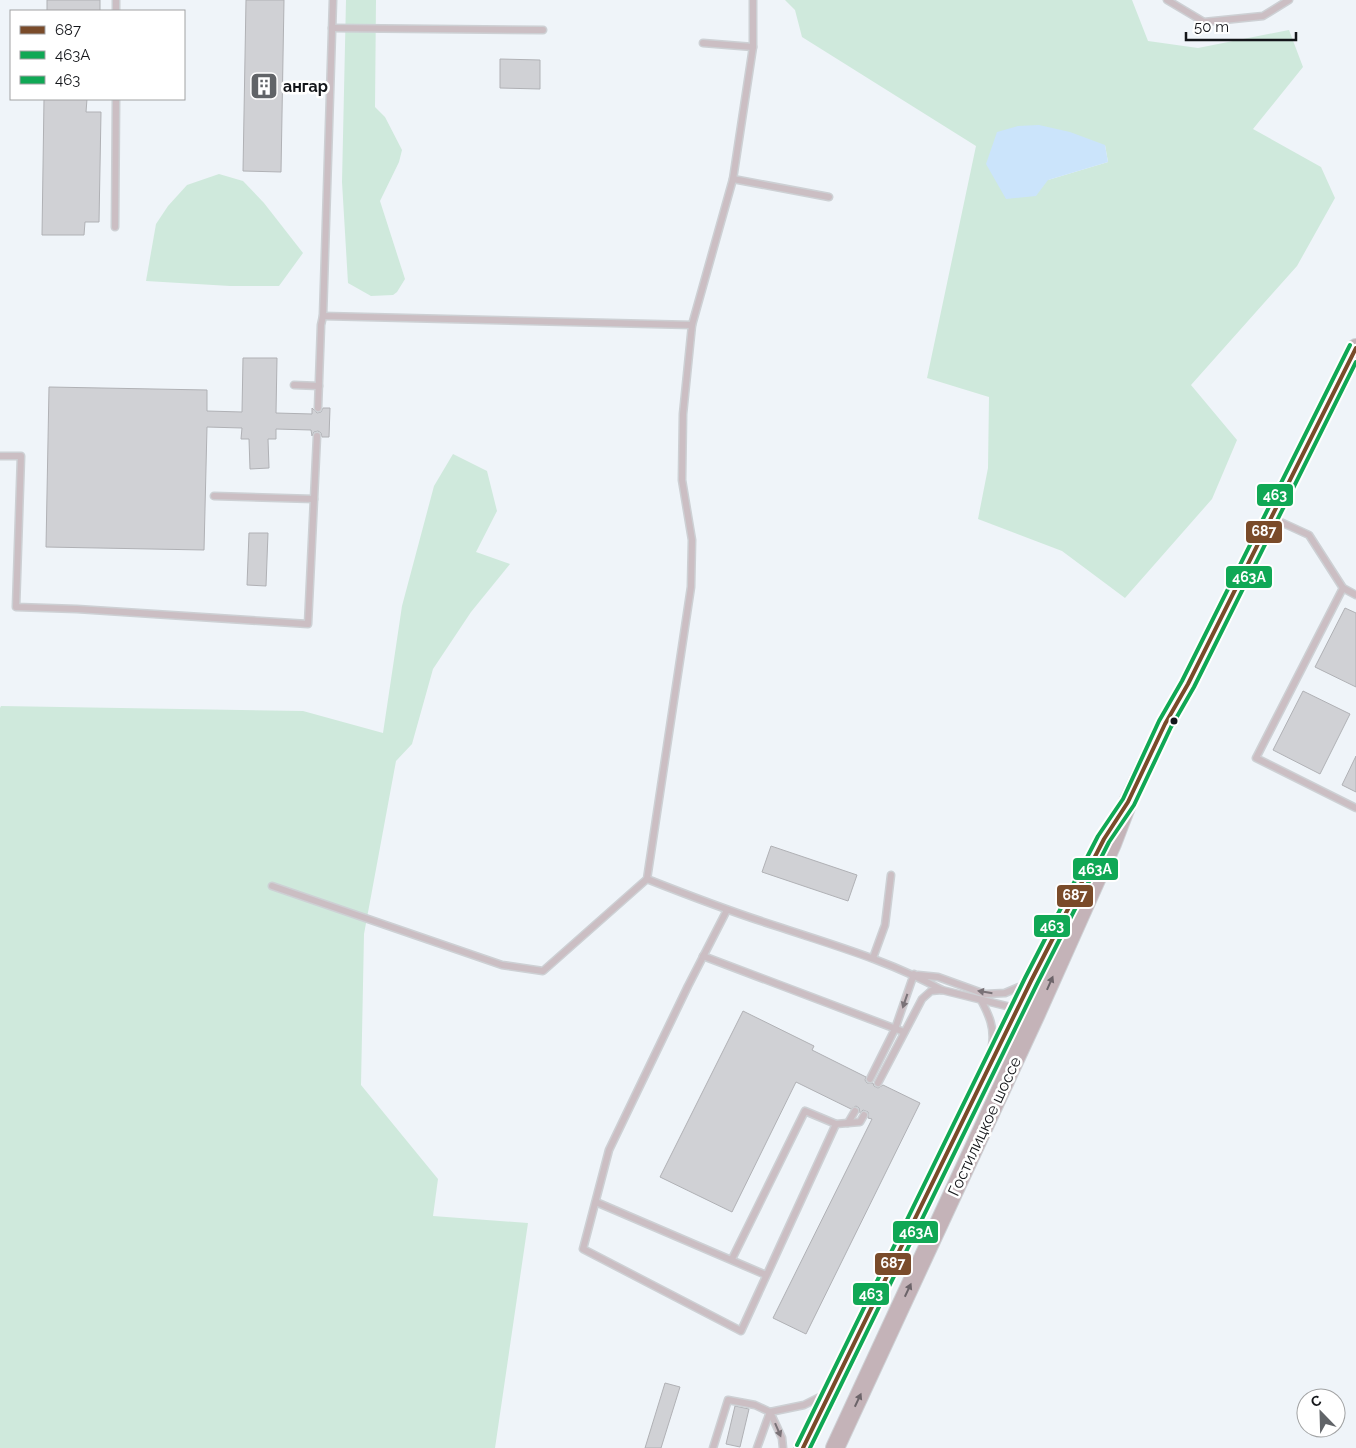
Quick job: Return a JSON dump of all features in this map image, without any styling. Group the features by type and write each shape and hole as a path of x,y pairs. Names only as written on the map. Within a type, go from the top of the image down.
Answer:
{"main road":[{"name":"Гостилицкое шоссе","path":"836,1448 1036,1014 1112,844 1128,802 1165,724 1188,684 1356,348"},
{"name":"Гостилицкое шоссе","path":"803,1448 1031,981 1104,839 1128,802"}],"lane":[{"path":"318,408 321,325 323,316 333,0"},
{"path":"272,886 502,965 543,971 648,879 691,587 692,540 682,480 683,414 692,325 733,179 752,47 753,0"},
{"path":"1167,0 1204,22 1263,16 1289,0"},
{"path":"332,28 543,30"},
{"path":"703,43 752,47"},
{"path":"115,227 116,100"},
{"path":"733,179 829,197"},
{"path":"323,316 692,325"},
{"path":"294,385 319,386"},
{"path":"0,456 21,456 16,607 77,609 308,624 317,436"},
{"path":"214,496 314,500"},
{"path":"1271,518 1309,535 1343,588 1356,595"},
{"path":"1343,588 1256,758 1356,808"},
{"path":"873,958 885,925 891,875"},
{"path":"648,879 727,910 873,958 914,974 942,990 1036,1014"},
{"path":"727,910 702,956 609,1150 583,1249 741,1331 836,1124"},
{"path":"702,956 904,1032"},
{"path":"914,974 938,977 985,994 1005,993 1031,981"},
{"path":"870,1079 895,1028 914,974"},
{"path":"878,1083 922,999 931,991 942,990"},
{"path":"981,1000 992,1022 993,1039 988,1070"},
{"path":"732,1259 805,1110 836,1124 860,1122 864,1115"},
{"path":"848,1123 855,1111"},
{"path":"596,1202 766,1275"},
{"path":"713,1448 728,1400 755,1405 770,1412 804,1405 832,1391"},
{"path":"757,1448 770,1412"},
{"path":"770,1412 782,1438 783,1448"}],"green space":[{"path":"346,0 376,0 375,107 385,117 402,150 399,162 380,201 405,279 393,295 371,296 348,283 342,182"},
{"path":"785,0 1132,0 1148,41 1198,48 1289,30 1303,67 1253,129 1321,167 1335,198 1297,266 1191,385 1237,440 1212,499 1125,598 1062,551 978,519 988,468 989,397 927,378 976,146 802,37 795,10","holes":["1105,145 1108,162 1048,180"]},
{"path":"219,174 243,181 264,203 303,253 279,286 230,286 146,281 156,224 168,206 187,185"},
{"path":"453,454 487,471 497,511 476,552 510,564 471,612 433,669 412,744 396,761 364,934 361,1085 438,1179 433,1216 528,1223 495,1448 0,1448 0,708 1,706 303,711 383,733 402,606 434,486"}],"water":[{"path":"1039,125 1070,132 1105,145 1108,162 1048,180 1036,196 1006,199 986,164 997,132 1018,126"}],"building":[{"path":"47,0 100,0 100,10 47,10"},
{"name":"ангар","path":"246,0 284,0 281,172 243,171"},
{"path":"500,59 540,60 540,89 500,88"},
{"path":"44,100 87,100 86,112 101,112 99,222 85,222 84,235 42,235"},
{"path":"243,358 277,358 276,413 312,414 312,408 317,413 321,412 323,408 330,408 329,437 322,437 318,431 314,432 312,436 311,430 276,429 276,439 268,439 269,468 250,469 249,439 241,439 242,428 207,427 204,550 46,547 49,387 207,390 207,411 242,412"},
{"path":"249,533 268,533 266,586 247,585"},
{"path":"1345,608 1356,613 1356,687 1315,667"},
{"path":"1303,691 1350,714 1320,774 1273,750"},
{"path":"1356,756 1356,792 1342,785"},
{"path":"771,846 857,875 848,901 762,872"},
{"path":"743,1011 814,1046 812,1050 866,1077 867,1083 873,1083 878,1088 883,1085 920,1103 806,1334 773,1318 872,1119 868,1118 868,1112 863,1110 860,1113 859,1108 856,1106 851,1109 796,1082 732,1212 660,1177"},
{"path":"665,1383 680,1387 661,1448 645,1448"},
{"path":"735,1406 749,1409 740,1447 726,1444"}],"transit line":[{"name":"463","path":"797,1445 1025,978 1098,836 1123,799 1159,721 1182,681 1350,345"},
{"name":"687","path":"803,1448 1031,981 1104,839 1128,802 1165,724 1188,684 1356,348"},
{"name":"463А","path":"810,1448 1037,984 1109,842 1134,805 1171,727 1194,687 1356,362"}],"place":[{"name":"ангар","path":"264,86"}]}
